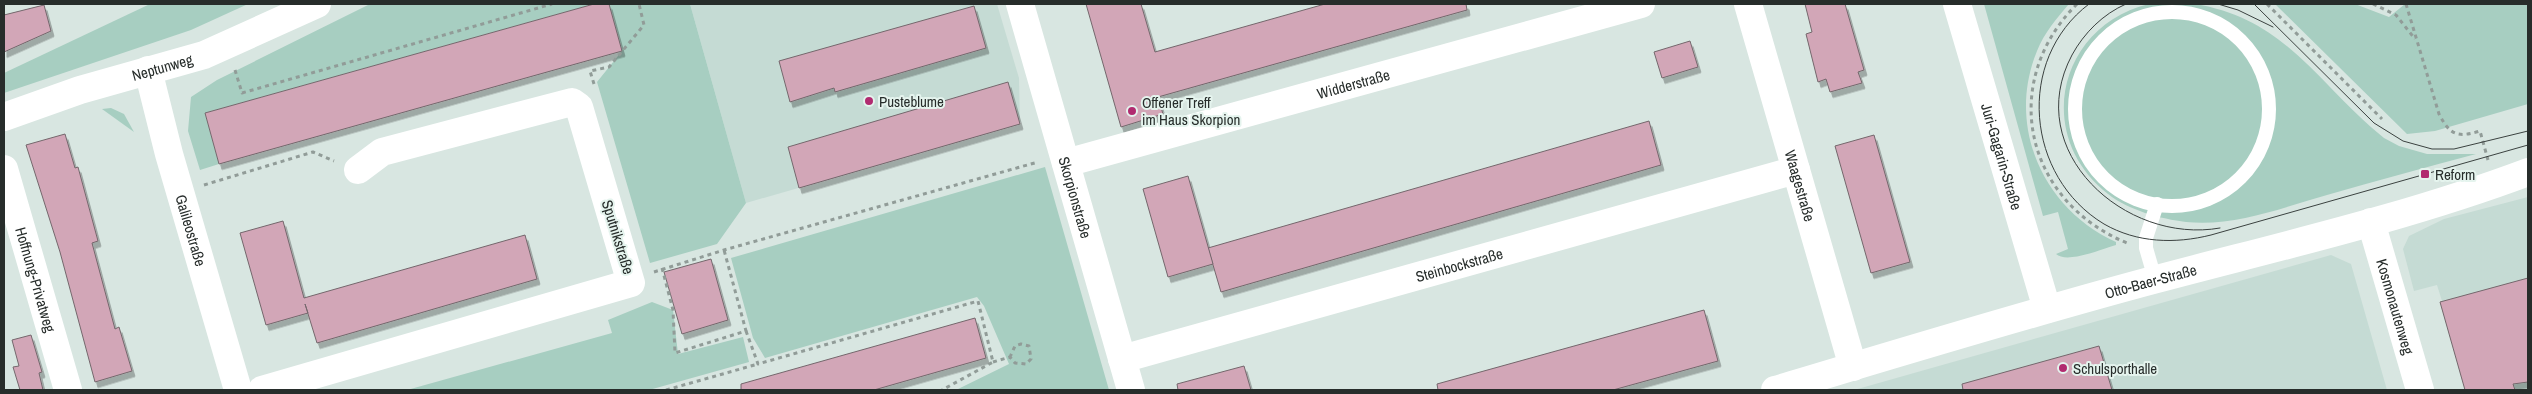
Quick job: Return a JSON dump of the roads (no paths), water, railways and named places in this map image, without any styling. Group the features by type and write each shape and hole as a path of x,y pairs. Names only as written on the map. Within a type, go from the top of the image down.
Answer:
{"street":[{"name":"Neptunweg","path":"4,117 148,70 204,55 285,11 317,4"},
{"name":"Skorpionstraße","path":"1020,4 1131,390"},
{"name":"Widderstraße","path":"1066,163 1641,4"},
{"name":"Waagestraße","path":"1748,4 1853,367"},
{"name":"Juri-Gagarin-Straße","path":"1957,4 2047,309"},
{"name":"Galileostraße","path":"148,70 158,115 238,390"},
{"name":"Sputnikstraße","path":"262,390 631,283 579,107 572,102 566,102 382,152 358,170"},
{"name":"Hoffnung-Privatweg","path":"4,169 68,390"},
{"name":"Steinbockstraße","path":"1122,359 1796,170"},
{"name":"Otto-Baer-Straße","path":"1774,390 2047,309 2371,222 2496,184 2528,172"},
{"name":"Kosmonautenweg","path":"2371,222 2420,390"}],"lane":[{"path":"2187,13 2221,24 2242,40 2250,49 2264,75 2268,88 2270,107 2259,153 2249,170 2235,184 2220,194 2200,203 2180,206 2157,204 2118,189 2092,163 2084,150 2077,129 2076,93 2080,75 2088,58 2105,39 2117,30 2149,15 2187,13"},
{"path":"2155,280 2146,248 2146,238 2157,204"}],"tram line":[{"path":"2089,4 2065,28 2049,55 2041,86 2040,117 2045,149 2058,178 2078,203 2104,224 2130,235 2156,240 2184,240 2211,235 2528,145"},
{"path":"2126,4 2110,13 2095,25 2082,39 2072,55 2060,91 2060,125 2071,156 2091,184 2118,206 2150,222 2184,229 2220,228"},
{"path":"2218,4 2238,10 2273,27"},
{"path":"2254,4 2374,123 2403,141 2432,149 2454,149 2528,131"}],"place":[{"name":"Pusteblume","path":"869,101"},
{"name":"Offener Treff im Haus Skorpion","path":"1132,111"},
{"name":"Reform","path":"2425,174"},
{"name":"Schulsporthalle","path":"2063,368"}]}
